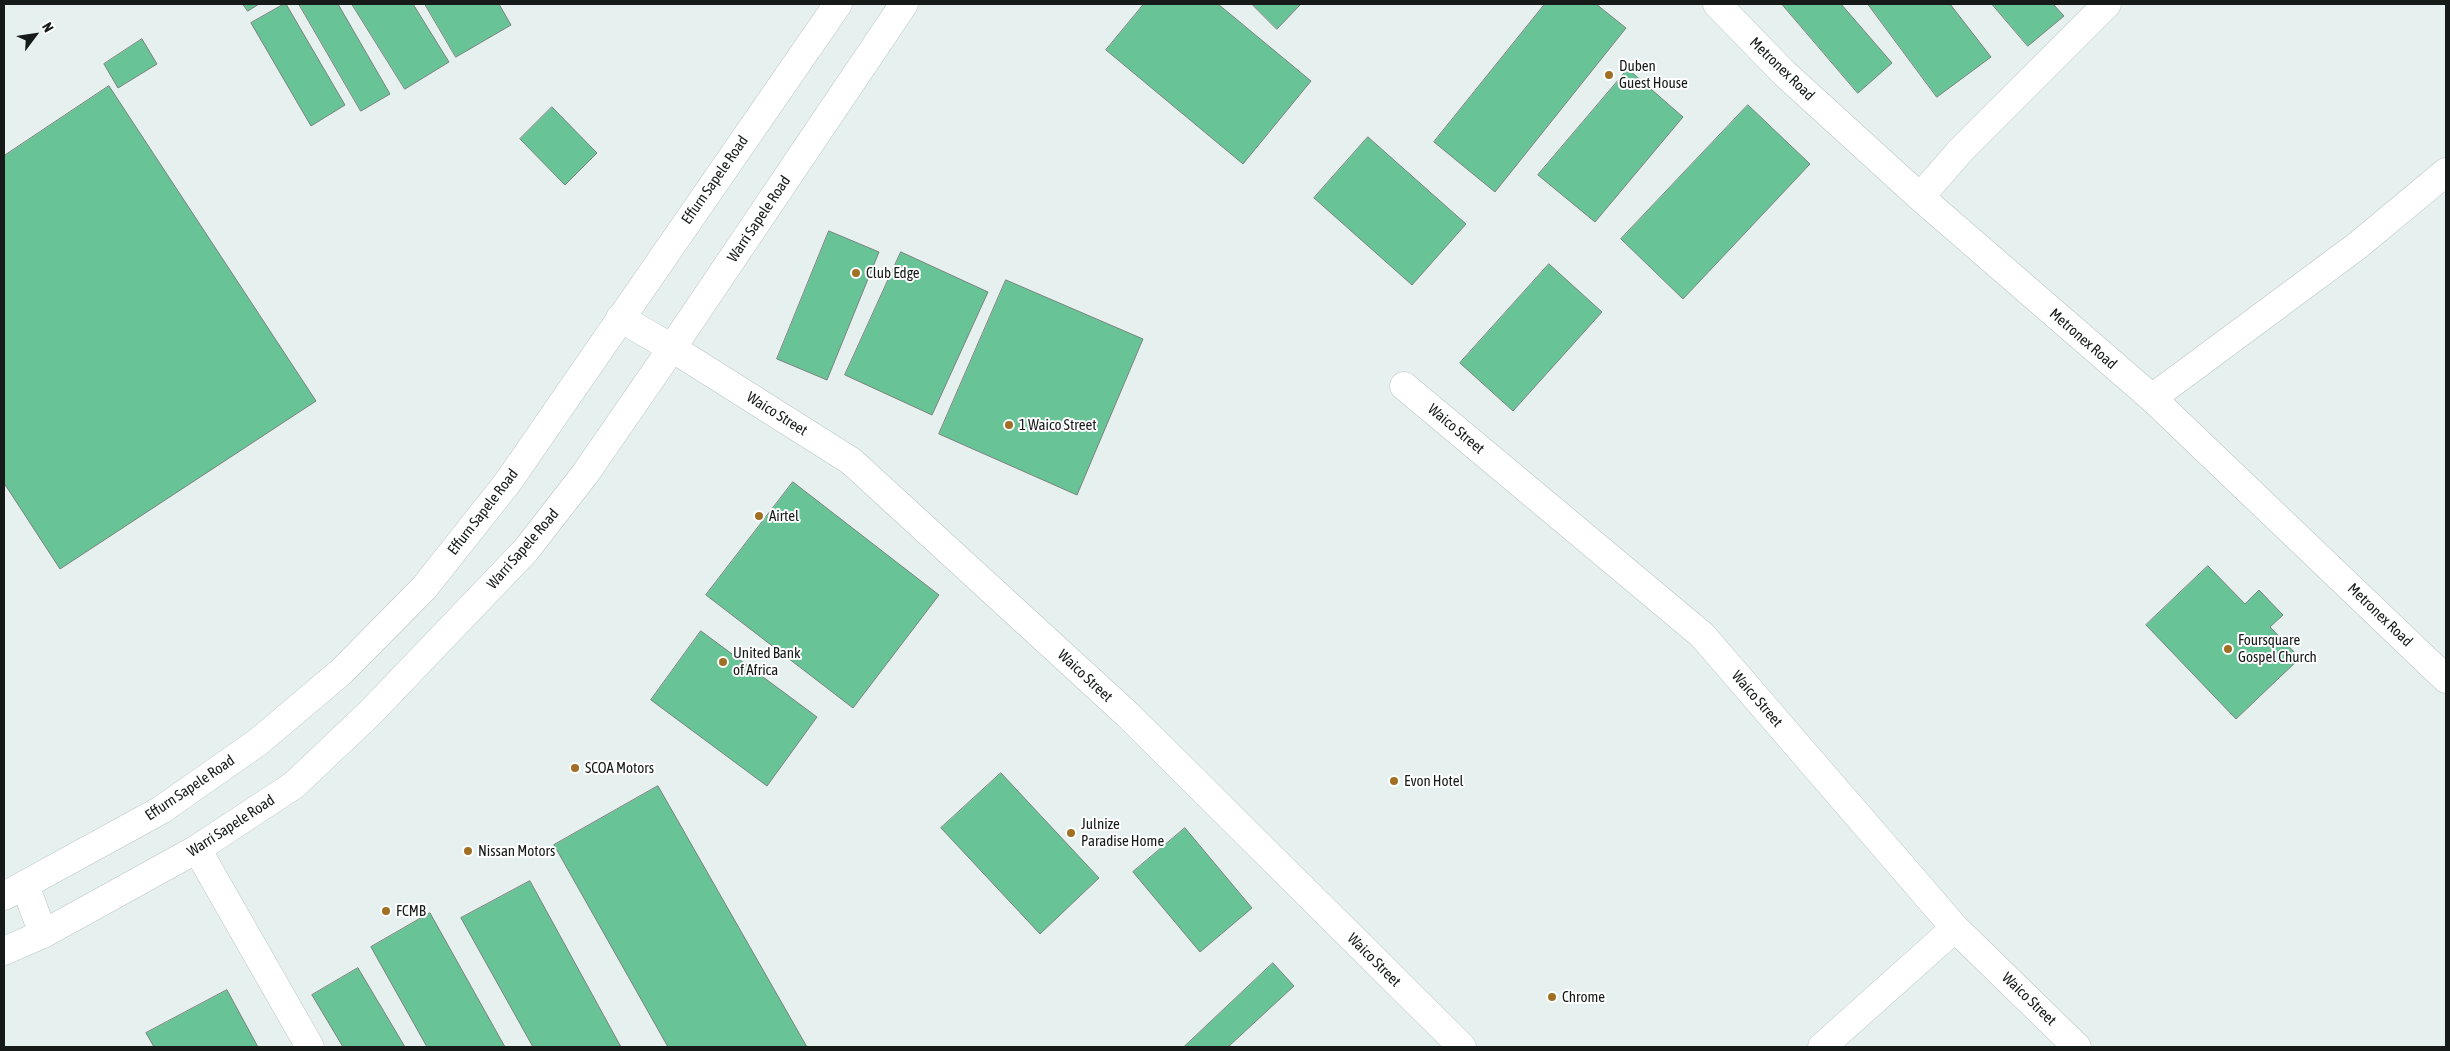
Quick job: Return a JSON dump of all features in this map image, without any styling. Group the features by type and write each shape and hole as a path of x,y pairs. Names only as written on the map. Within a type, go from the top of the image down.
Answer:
{"main road":[{"name":"Effurn Sapele Road","path":"14,890 161,810 258,742 341,672 424,588 508,482 838,4"},
{"name":"Warri Sapele Road","path":"4,951 44,934 197,849 294,785 370,713 526,550 585,474 904,4"},
{"name":"Metronex Road","path":"1717,4 1784,73 1920,197 2152,398 2446,679"},
{"path":"1920,197 1961,150 2107,4"},
{"path":"2152,398 2357,246 2446,172"},
{"name":"Waico Street","path":"620,318 672,348 851,461 1128,715 1462,1047"},
{"name":"Waico Street","path":"1404,386 1702,635 1955,928 2077,1047"},
{"path":"197,849 310,1047"},
{"path":"14,890 44,934"},
{"path":"1822,1047 1955,928"}],"building":[{"path":"243,4 259,4 248,11"},
{"path":"286,4 345,105 311,126 251,23"},
{"path":"299,4 338,4 390,94 361,111"},
{"path":"352,4 413,4 449,62 405,89"},
{"path":"425,4 499,4 511,25 456,57"},
{"path":"1144,4 1218,4 1311,81 1243,164 1106,50"},
{"path":"1252,4 1301,4 1277,29"},
{"path":"1545,4 1596,4 1626,28 1495,192 1434,142"},
{"path":"1782,4 1841,4 1892,63 1858,93"},
{"path":"1868,4 1950,4 1991,57 1937,97"},
{"path":"1992,4 2053,4 2064,16 2028,46"},
{"path":"142,39 157,64 118,88 104,64"},
{"path":"1628,69 1683,117 1595,222 1538,175"},
{"path":"109,86 316,401 60,569 4,483 4,156"},
{"path":"1748,105 1810,164 1683,299 1621,239"},
{"path":"552,107 597,153 565,185 520,139"},
{"path":"1368,137 1466,224 1412,285 1314,198"},
{"path":"829,231 879,252 827,380 777,359"},
{"path":"901,252 988,292 932,415 845,375"},
{"path":"1549,264 1602,312 1513,411 1460,363"},
{"path":"1006,280 1143,339 1077,495 939,434"},
{"path":"793,482 939,595 853,708 706,595"},
{"path":"2208,566 2245,604 2259,590 2283,615 2270,627 2300,658 2236,719 2146,625"},
{"path":"701,631 817,717 767,786 651,700"},
{"path":"1001,773 1099,878 1040,934 941,828"},
{"path":"658,786 807,1047 668,1047 554,845"},
{"path":"1185,828 1252,908 1200,952 1133,872"},
{"path":"530,881 621,1047 533,1047 461,918"},
{"path":"430,913 505,1047 427,1047 371,947"},
{"path":"1273,963 1294,986 1228,1047 1184,1047"},
{"path":"358,968 405,1047 343,1047 312,995"},
{"path":"227,990 258,1047 154,1047 146,1033"}],"place":[{"name":"Duben Guest House","path":"1609,75"},
{"name":"Club Edge","path":"856,273"},
{"name":"1 Waico Street","path":"1009,425"},
{"name":"Airtel","path":"759,516"},
{"name":"Foursquare Gospel Church","path":"2228,649"},
{"name":"United Bank of Africa","path":"723,662"},
{"name":"SCOA Motors","path":"575,768"},
{"name":"Evon Hotel","path":"1394,781"},
{"name":"Julnize Paradise Home","path":"1071,833"},
{"name":"Nissan Motors","path":"468,851"},
{"name":"FCMB","path":"386,911"},
{"name":"Chrome","path":"1552,997"}]}
